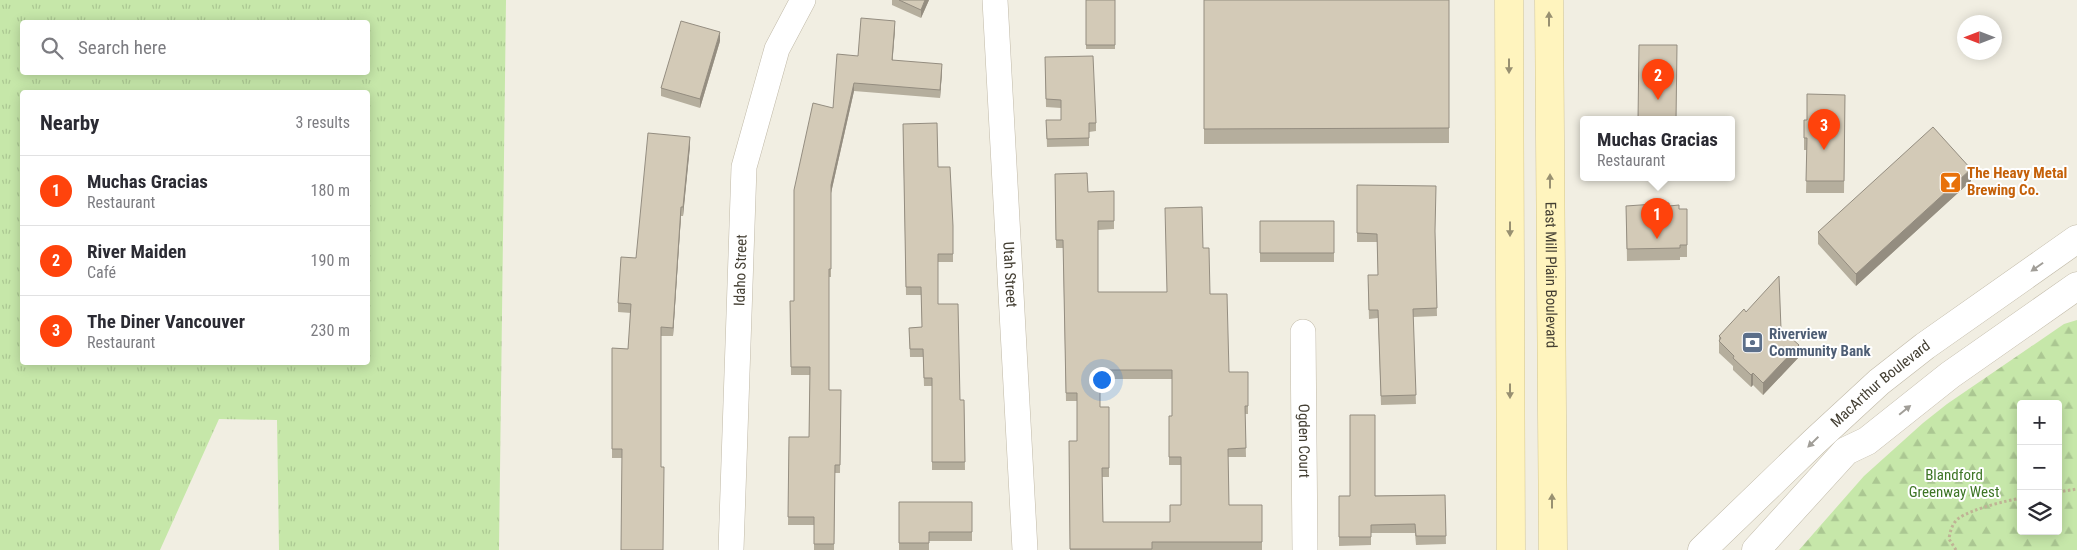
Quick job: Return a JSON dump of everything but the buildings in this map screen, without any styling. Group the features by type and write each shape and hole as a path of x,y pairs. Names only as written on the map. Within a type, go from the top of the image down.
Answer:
{"main road":[{"path":"1509,0 1511,550"},
{"name":"East Mill Plain Boulevard","path":"1549,0 1553,550"}],"street":[{"name":"Idaho Street","path":"731,550 744,167 777,49 803,0"},
{"name":"Utah Street","path":"994,0 1025,550"},
{"name":"MacArthur Boulevard","path":"1702,550 1879,382 1925,346 2077,239"},
{"name":"MacArthur Boulevard","path":"1756,550 1846,451 1867,441 1950,375 2077,286"},
{"name":"Ogden Court","path":"1303,332 1305,550"},
{"path":"1778,550 1810,511 1856,462 1867,441"}],"path":[{"path":"2062,491 2077,489"},
{"path":"1956,550 1949,539 1950,529 1959,518 2003,501 2017,499"}],"green space":[{"path":"0,0 506,0 499,550 279,550 277,420 219,419 160,550 0,550"},
{"name":"Blandford Greenway West","path":"2077,320 2077,550 1799,550 1864,476 1947,404 2064,324"}],"place":[{"name":"River Maiden","path":"1658,100"},
{"name":"The Diner Vancouver","path":"1824,150"},
{"name":"The Heavy Metal Brewing Co.","path":"1951,182"},
{"name":"Muchas Gracias","path":"1657,239"},
{"name":"Riverview Community Bank","path":"1753,343"}]}
